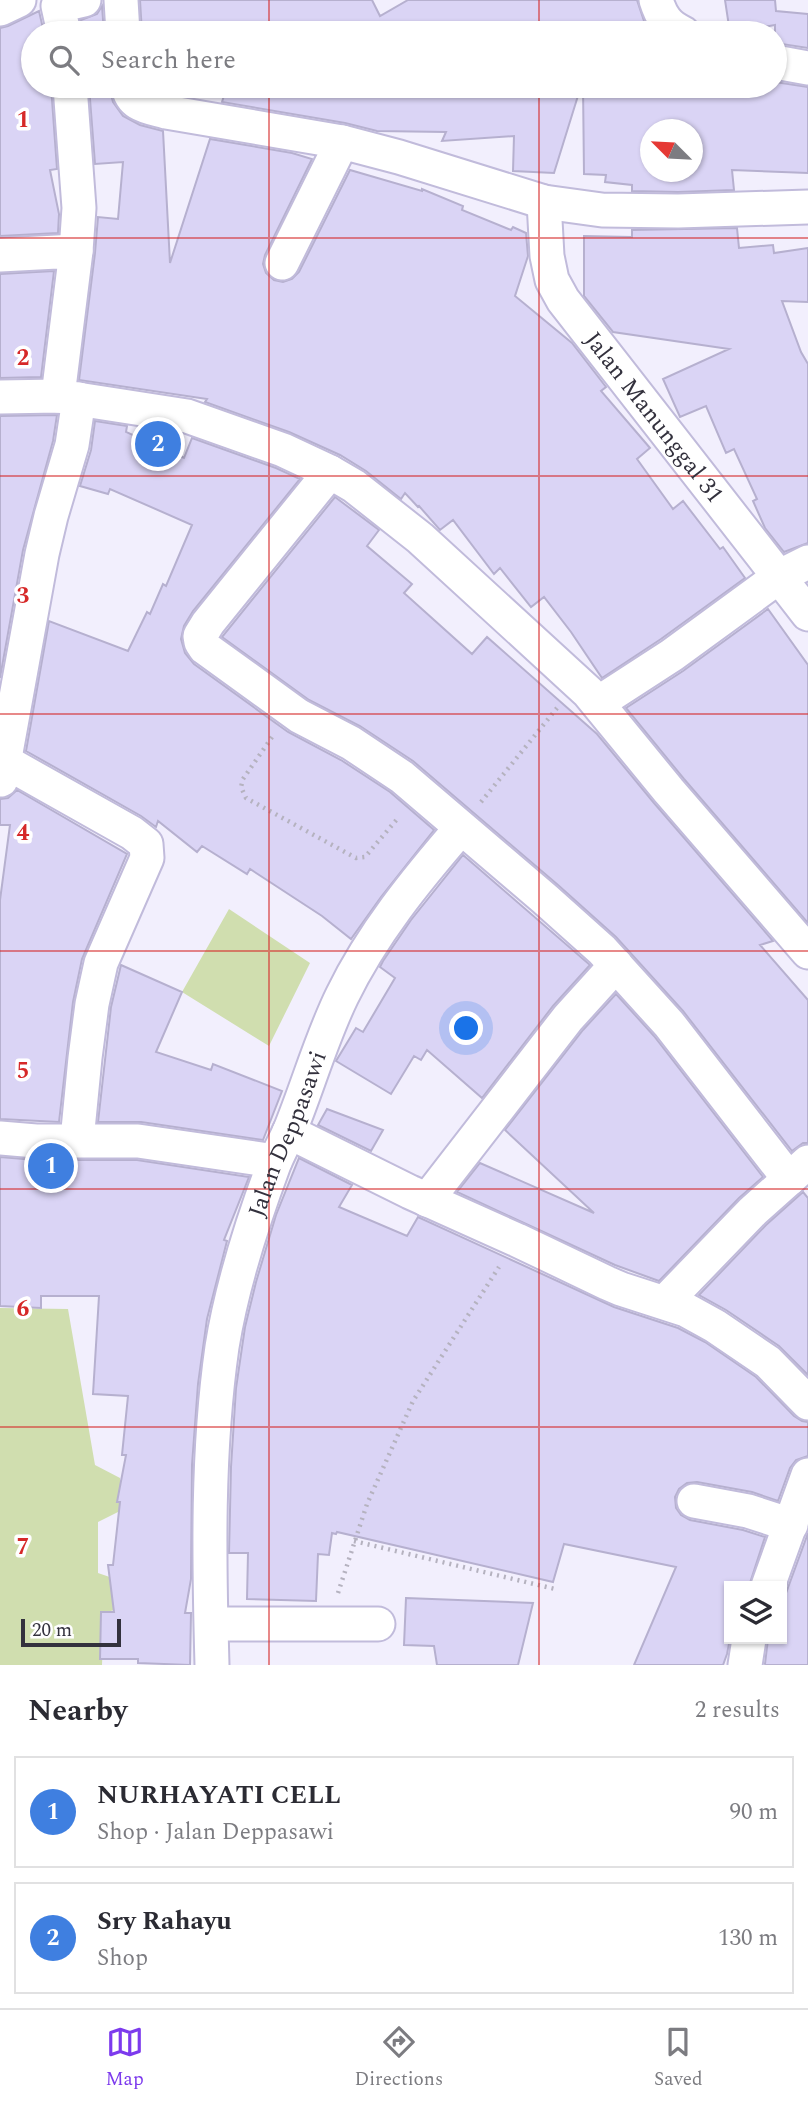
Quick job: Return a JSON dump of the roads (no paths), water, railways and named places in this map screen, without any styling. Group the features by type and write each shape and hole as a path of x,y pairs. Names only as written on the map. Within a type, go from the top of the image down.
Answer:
{"street":[{"path":"0,9 19,0"},
{"path":"121,0 122,21"},
{"path":"656,0 666,21"},
{"path":"787,64 808,68"},
{"path":"70,98 79,208 69,397 72,445 42,554 2,773 132,833 146,845 147,858 101,963 92,1004 77,1140"},
{"path":"133,98 140,105 166,112 342,142 544,202 602,210 678,211 808,206"},
{"path":"282,263 342,142"},
{"name":"Jalan Manunggal 31","path":"544,202 547,256 552,279 563,300 794,569 808,614"},
{"path":"0,255 76,251"},
{"path":"0,397 69,397 187,416 283,450 354,486 420,538 588,692 669,791 808,952"},
{"path":"330,472 208,623 200,636 201,642 214,655 291,711 386,765 545,898 616,965 798,1170 753,1211 665,1302"},
{"path":"588,692 672,655 794,569"},
{"name":"Jalan Deppasawi","path":"212,1665 212,1478 215,1410 236,1274 282,1147 342,997 370,946 418,877 461,828"},
{"path":"427,1200 568,1018 616,965"},
{"path":"0,1138 282,1147 427,1200 621,1289 686,1310 768,1362 808,1403"},
{"path":"770,1581 808,1475"},
{"path":"694,1501 748,1511 791,1525"},
{"path":"212,1624 378,1624"},
{"path":"746,1665 748,1644"}],"place":[{"name":"Sry Rahayu","path":"158,444"},
{"name":"NURHAYATI CELL","path":"51,1166"}]}
